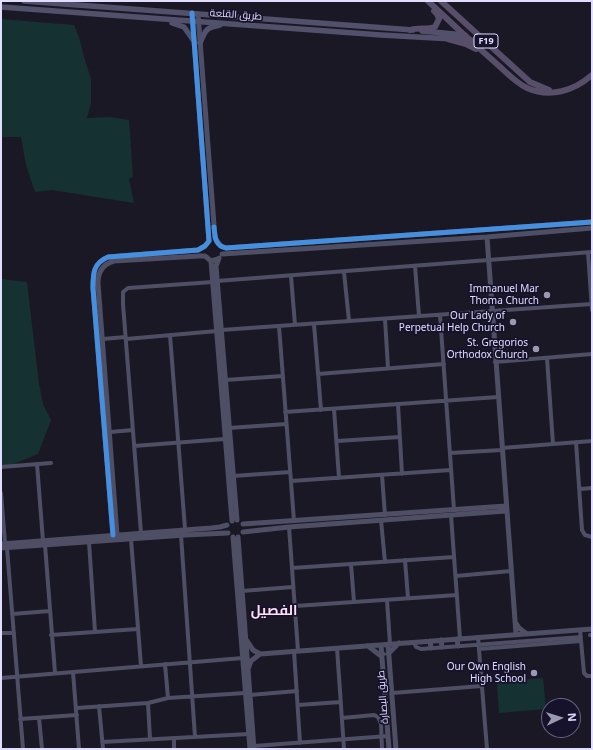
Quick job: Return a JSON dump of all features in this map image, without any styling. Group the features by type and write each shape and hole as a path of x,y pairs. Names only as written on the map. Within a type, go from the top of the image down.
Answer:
{"main road":[{"name":"طريق القلعة","path":"24,1 465,35"},
{"path":"410,30 418,28 431,28 436,26 438,23 439,18 437,14 427,1"},
{"name":"F19","path":"427,1 492,60 526,88 545,92 562,91"},
{"path":"432,1 468,33 472,32 472,29"},
{"name":"F19","path":"441,1 530,82 544,88 562,91"},
{"name":"طريق القلعة","path":"1,7 195,22 470,40"},
{"path":"160,19 164,22 178,24 184,27 197,42 208,29 225,24"},
{"path":"448,39 471,46 492,60"},
{"path":"562,91 577,86 592,75"}],"street":[{"path":"195,14 215,238 219,244 222,254"},
{"path":"197,42 209,226 209,240 203,250 205,256"},
{"path":"115,535 93,288 93,272 98,262 108,257 198,250 206,244 212,242 226,248 592,222"},
{"path":"215,282 216,265 222,254 487,237 592,228"},
{"path":"438,240 438,236 457,231"},
{"path":"403,242 423,239 424,236 422,234"},
{"path":"487,237 516,634"},
{"path":"141,533 122,296 125,289 590,252 592,310"},
{"path":"113,511 110,432 98,278 99,272 105,264 114,261 189,256 205,256 211,260 218,259"},
{"path":"211,260 215,282 219,330 225,439 235,520"},
{"path":"415,266 419,316"},
{"path":"344,272 349,321"},
{"path":"291,276 295,325"},
{"path":"103,340 170,336 219,330 592,304"},
{"path":"440,315 454,510"},
{"path":"385,319 388,368"},
{"path":"314,324 321,410"},
{"path":"279,326 294,521"},
{"path":"219,330 225,380 235,520"},
{"path":"170,336 185,530"},
{"path":"495,362 592,354"},
{"path":"547,358 553,444"},
{"path":"318,374 444,364"},
{"path":"225,380 283,376"},
{"path":"286,412 498,397"},
{"path":"398,404 402,474"},
{"path":"334,409 340,478"},
{"path":"229,428 286,424"},
{"path":"110,432 133,430"},
{"path":"337,441 400,437"},
{"path":"134,446 225,439"},
{"path":"450,453 592,441"},
{"path":"576,442 583,532 586,536 592,537"},
{"path":"1,467 51,463"},
{"path":"37,464 55,673"},
{"path":"291,482 451,470"},
{"path":"233,476 290,472"},
{"path":"382,475 385,515"},
{"path":"580,489 592,488"},
{"path":"1,493 3,546 14,633 23,749"},
{"path":"496,509 505,496"},
{"path":"236,537 244,532 289,527 451,515 506,508"},
{"path":"235,520 243,524 454,510 496,509 507,521"},
{"path":"451,515 456,576 458,646"},
{"path":"3,546 220,527 235,520"},
{"path":"381,520 384,562"},
{"path":"243,524 244,532"},
{"path":"227,525 226,529 228,533"},
{"path":"289,527 295,606 300,743"},
{"path":"44,543 88,542 228,533 236,537"},
{"path":"180,535 195,737"},
{"path":"236,537 248,668 248,734 252,748"},
{"path":"236,537 243,658 248,694 252,748"},
{"path":"131,539 141,666"},
{"path":"88,542 95,632"},
{"path":"292,568 454,557"},
{"path":"405,560 408,598"},
{"path":"351,564 354,602"},
{"path":"456,576 511,571"},
{"path":"242,591 293,587"},
{"path":"295,606 457,595"},
{"path":"387,600 389,644"},
{"path":"12,614 50,611"},
{"path":"515,621 519,628 527,634"},
{"path":"504,635 510,634 513,630 515,621"},
{"path":"248,668 251,661 260,654 592,628"},
{"path":"51,635 138,629"},
{"path":"580,630 584,673 587,676 592,676"},
{"path":"545,632 546,642"},
{"path":"1,634 14,633"},
{"path":"478,637 487,749"},
{"path":"246,638 248,645 260,654"},
{"path":"414,642 416,647 419,649 458,646 479,647 581,639"},
{"path":"441,640 442,647"},
{"path":"430,641 431,648"},
{"path":"368,646 381,656 384,652 387,652 389,655 399,643"},
{"name":"طريق البصارة","path":"389,644 396,749"},
{"name":"طريق البصارة","path":"381,645 389,749"},
{"path":"337,648 344,749"},
{"path":"1,678 243,658"},
{"path":"165,664 168,698"},
{"path":"73,672 79,749"},
{"path":"392,693 482,686"},
{"path":"77,708 148,702 168,698 297,691"},
{"path":"148,702 150,739"},
{"path":"298,705 341,702"},
{"path":"98,706 103,749"},
{"path":"20,719 77,715"},
{"path":"342,718 376,716 380,721 382,749"},
{"path":"39,718 42,749"},
{"path":"102,742 248,734"},
{"path":"252,748 388,736"},
{"path":"174,738 174,749"}],"green space":[{"path":"1,19 74,25 91,79 91,103 87,118 110,117 129,120 133,177 129,179 134,203 52,190 35,192 26,165 21,137 1,137"},
{"path":"1,279 27,282 39,384 43,404 51,420 38,454 11,465 1,465"},
{"path":"543,678 545,698 541,698 541,709 499,713 497,682"}],"cycle path":[{"path":"113,535 93,278 99,262 108,257 198,250 205,246 209,241 192,13"},
{"path":"214,227 215,238 222,247 226,248 592,222"}],"place":[{"name":"Immanuel Mar Thoma Church","path":"547,295"},
{"name":"Our Lady of Perpetual Help Church","path":"513,322"},
{"name":"St. Gregorios Orthodox Church","path":"536,349"},
{"name":"Our Own English High School","path":"534,673"}],"district":[{"name":"الفصيل","path":"274,611"}]}
